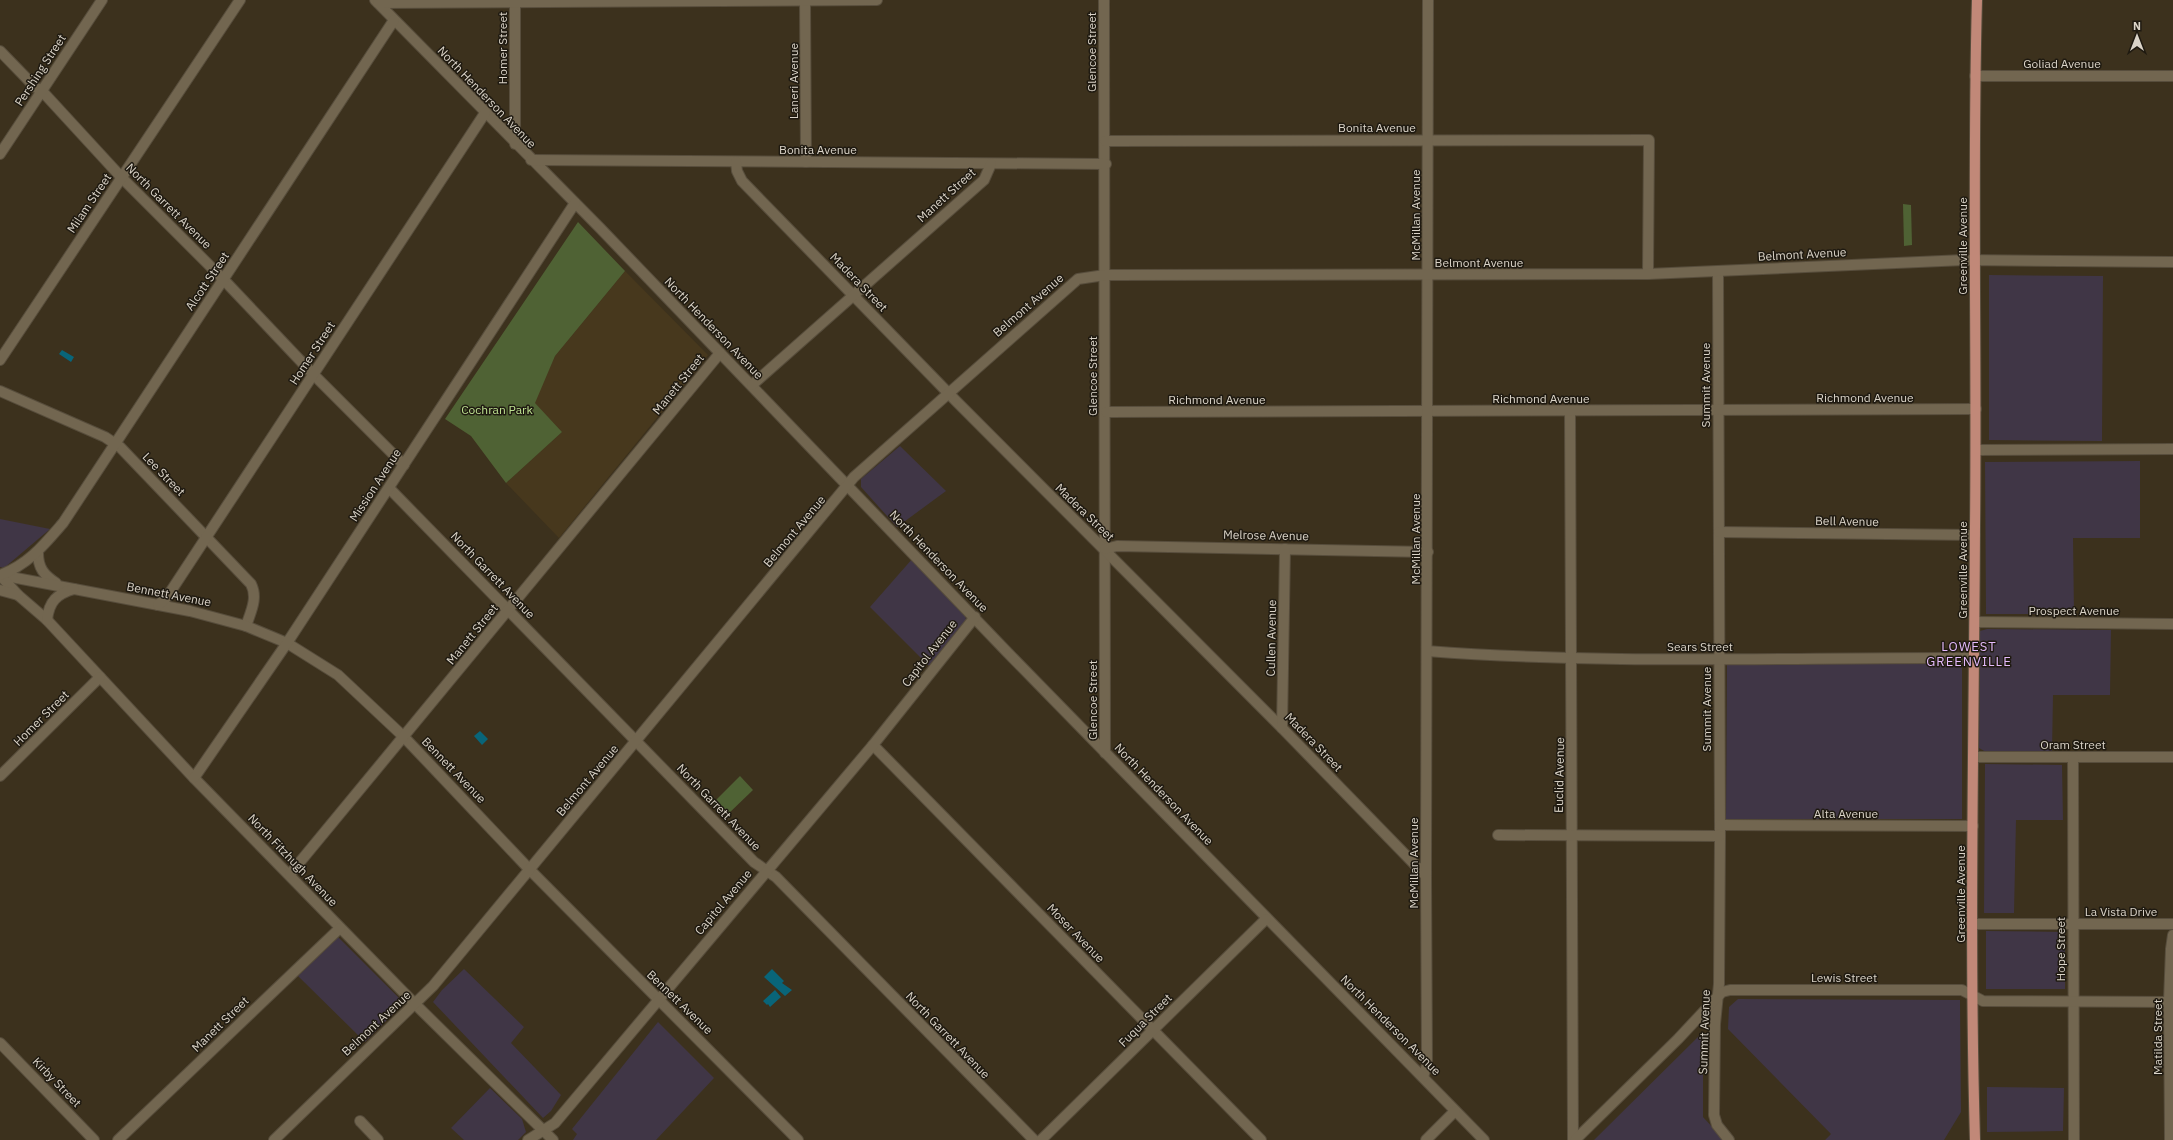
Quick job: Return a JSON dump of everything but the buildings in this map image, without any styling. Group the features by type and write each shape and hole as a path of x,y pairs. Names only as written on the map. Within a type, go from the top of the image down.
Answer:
{"main road":[{"name":"Greenville Avenue","path":"1975,1140 1972,995 1976,450 1974,260 1977,0"}],"street":[{"name":"Pershing Street","path":"0,154 102,0"},
{"name":"Milam Street","path":"0,360 240,0"},
{"name":"Laneri Avenue","path":"805,0 806,162"},
{"path":"377,1 876,0"},
{"name":"Glencoe Street","path":"1104,0 1106,164 1105,753"},
{"name":"McMillan Avenue","path":"1424,1077 1427,1065 1428,0"},
{"name":"North Henderson Avenue","path":"377,1 752,385 847,487 975,617 1266,919 1424,1077 1484,1140"},
{"name":"Homer Street","path":"515,1 515,144"},
{"name":"Alcott Street","path":"0,575 20,566 38,553 63,523 114,443 394,20"},
{"name":"North Garrett Avenue","path":"0,52 35,87 42,91 122,178 223,279 313,374 404,465"},
{"name":"Goliad Avenue","path":"1975,76 2173,76"},
{"name":"Homer Street","path":"158,605 166,597 485,113"},
{"name":"Bonita Avenue","path":"1105,141 1649,140 1648,274"},
{"name":"Bonita Avenue","path":"531,160 1106,164"},
{"name":"Madera Street","path":"736,162 737,171 742,181 948,393 1093,540 1105,549 1426,876"},
{"name":"Manett Street","path":"752,385 984,180 991,164"},
{"name":"Mission Avenue","path":"194,778 288,643 575,204"},
{"name":"Belmont Avenue","path":"274,1140 433,986 854,477 887,446 1078,279 1105,275 1648,274 1974,260 2173,262"},
{"name":"Summit Avenue","path":"1718,272 1720,831 1719,984 1716,998 1714,1115 1717,1125 1729,1140"},
{"name":"Manett Street","path":"290,874 720,353"},
{"name":"Lee Street","path":"0,391 105,437 114,443 206,535 250,584 254,591 254,604 246,626"},
{"name":"Richmond Avenue","path":"1106,412 1976,409"},
{"name":"Euclid Avenue","path":"1570,411 1572,659 1571,837 1574,1140"},
{"path":"1976,450 2173,450"},
{"name":"North Garrett Avenue","path":"389,488 754,862 776,877 1034,1140"},
{"name":"Bell Avenue","path":"1719,532 1975,535"},
{"name":"Melrose Avenue","path":"1105,549 1114,546 1428,552"},
{"name":"Cullen Avenue","path":"1282,728 1285,549"},
{"path":"38,553 38,564 43,572 59,585"},
{"name":"Bennett Avenue","path":"0,575 59,585 208,615 246,626 288,643 338,675 404,737 530,870 658,1000 708,1047 798,1140"},
{"name":"North Fitzhugh Avenue","path":"0,575 18,595 47,620 194,778 290,874 340,928 553,1140"},
{"path":"47,620 48,610 58,595 74,589"},
{"name":"North Fitzhugh Avenue","path":"0,590 18,595"},
{"name":"Capitol Avenue","path":"528,1140 555,1122 873,745 975,617"},
{"name":"Prospect Avenue","path":"1975,622 2173,624"},
{"name":"Sears Street","path":"1427,651 1498,657 1572,659 1719,660 1974,658"},
{"name":"Homer Street","path":"0,776 100,677"},
{"name":"Moser Avenue","path":"873,745 991,863 1153,1031 1261,1140"},
{"name":"Oram Street","path":"1973,757 2173,757"},
{"name":"Hope Street","path":"2073,757 2074,1140"},
{"name":"Alta Avenue","path":"1498,836 1571,837 1720,831 1973,826"},
{"name":"Fuqua Street","path":"1041,1140 1266,919"},
{"name":"La Vista Drive","path":"1973,924 2173,924"},
{"name":"Manett Street","path":"118,1140 340,928"},
{"name":"Matilda Street","path":"2170,1140 2171,949 2173,935"},
{"name":"Lewis Street","path":"1574,1140 1722,992 1730,990 1962,990 1983,1001 2171,1002"},
{"name":"Kirby Street","path":"0,1043 94,1140"},
{"path":"1426,1140 1455,1111"},
{"path":"360,1121 378,1140"}],"shaded area":[{"path":"625,271 708,355 559,538 506,483 562,432 534,403 555,356"},
{"path":"1989,275 2103,276 2102,441 1989,440"},
{"path":"900,446 946,491 897,527 861,487 861,479"},
{"path":"2140,461 2140,538 2073,538 2074,614 1986,614 1985,462"},
{"path":"0,519 50,529 4,568 0,567"},
{"path":"913,558 965,614 966,620 929,666 870,607"},
{"path":"1987,629 2111,630 2110,695 2053,695 2052,752 1986,752 1979,748 1980,631"},
{"path":"1727,664 1962,664 1962,819 1726,819"},
{"path":"1985,764 2062,765 2063,820 2016,820 2014,913 1984,913"},
{"path":"1986,931 2065,932 2065,989 1986,989"},
{"path":"338,937 404,1003 365,1042 298,976"},
{"path":"464,969 524,1027 511,1043 561,1095 551,1111 543,1118 433,1002 442,990"},
{"path":"1738,999 1960,1000 1961,1112 1944,1140 1825,1140 1831,1134 1728,1029 1729,1007"},
{"path":"658,1022 714,1078 656,1140 573,1140 577,1134 572,1129"},
{"path":"1703,1032 1703,1117 1724,1140 1594,1140"},
{"path":"1987,1087 2064,1088 2063,1131 1987,1132"},
{"path":"490,1088 522,1119 526,1132 518,1140 464,1140 451,1128"}],"green space":[{"path":"1903,204 1911,205 1912,245 1904,246"},
{"name":"Cochran Park","path":"578,222 625,271 555,356 535,403 562,432 506,483 471,436 445,419"},
{"path":"740,776 753,790 726,816 713,803"}],"water":[{"path":"62,350 74,357 71,362 59,354"},
{"path":"480,731 488,739 482,745 474,736"},
{"path":"772,969 784,981 782,983 792,990 785,996 764,977"},
{"path":"775,990 781,997 770,1007 763,1001"}],"district":[{"name":"LOWEST GREENVILLE","path":"1969,654"}]}
